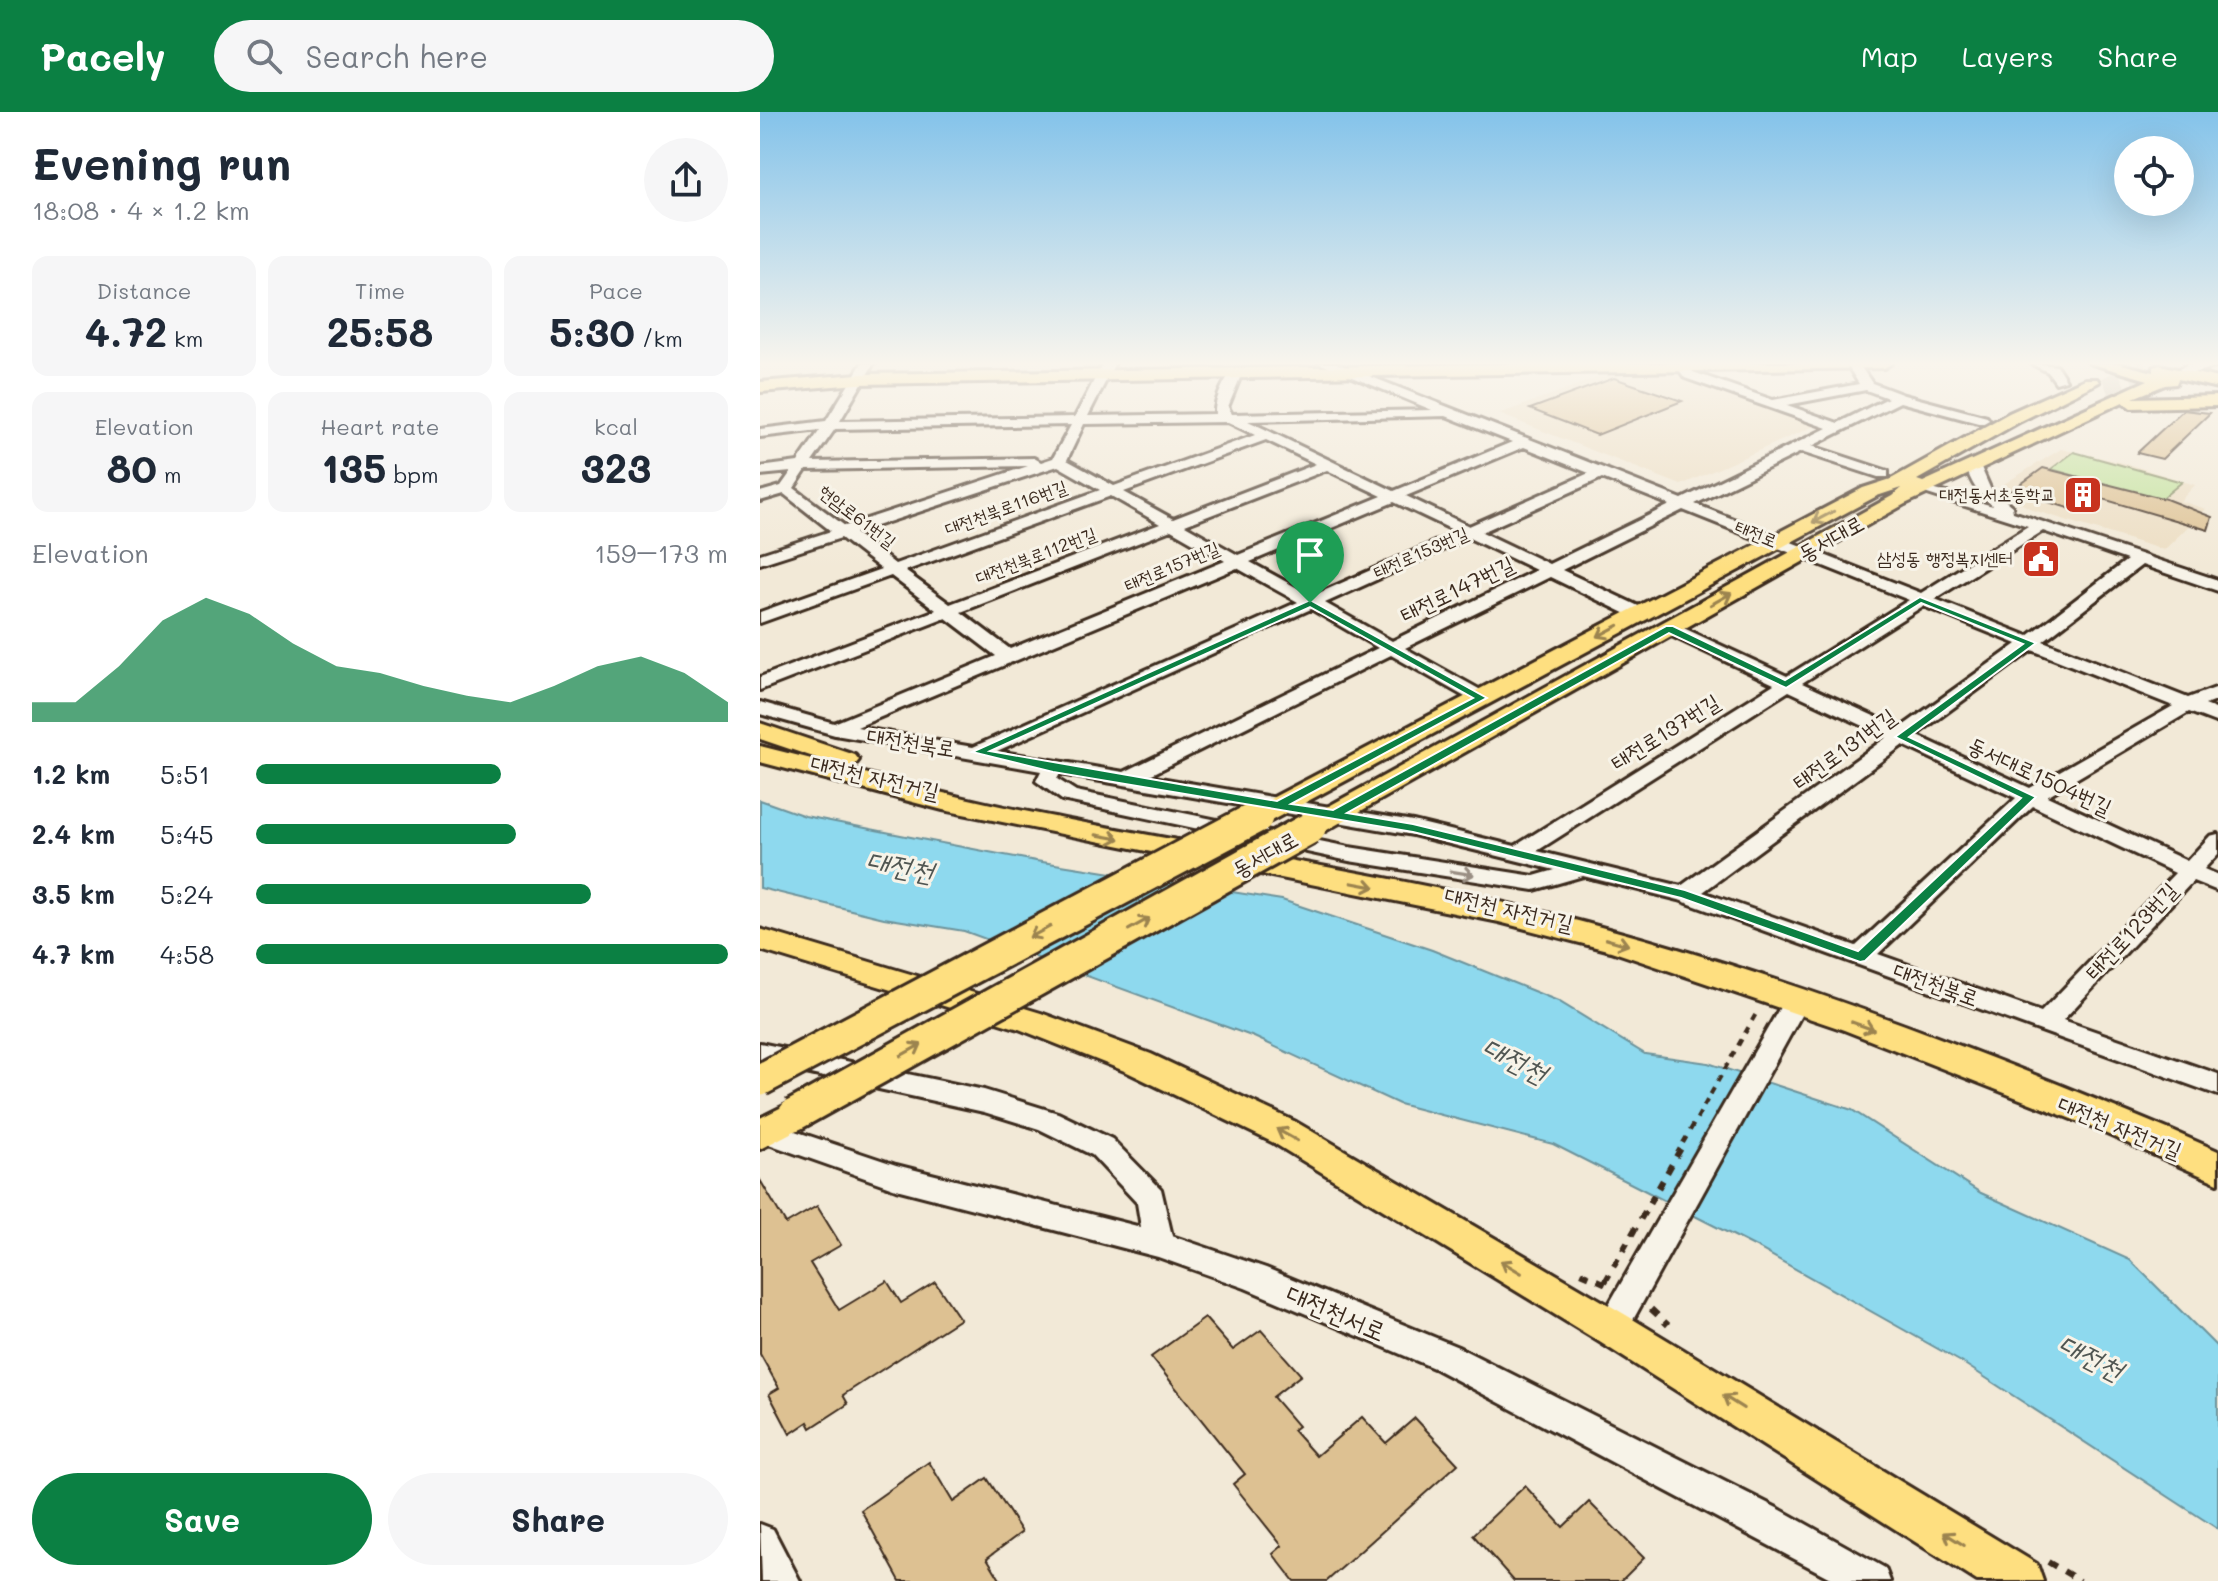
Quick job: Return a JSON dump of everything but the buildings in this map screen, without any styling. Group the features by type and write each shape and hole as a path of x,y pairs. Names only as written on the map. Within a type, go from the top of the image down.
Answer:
{"main road":[{"path":"1870,492 1883,474 1961,432"},
{"name":"동서대로","path":"760,1080 1870,492 1898,483 1989,432"},
{"name":"동서대로","path":"773,1127 1899,500 1926,479 2012,432"},
{"path":"1899,500 1925,491 2044,432"},
{"path":"760,731 1050,827"},
{"path":"760,754 832,776 1050,827 1502,913 1693,963 2174,1146 2218,1168"},
{"path":"760,939 1030,1021 1139,1063 1284,1132 1612,1328 2020,1581"},
{"path":"2174,1146 2218,1156"}],"street":[{"name":"현암로61번길","path":"826,432 786,489 1009,657"},
{"path":"760,559 1059,461 1075,432"},
{"path":"1256,432 1641,614"},
{"name":"태전로","path":"1498,432 2218,717"},
{"path":"1681,505 1832,432"},
{"name":"대전천북로116번길","path":"760,618 1265,436"},
{"name":"태전로157번길","path":"835,729 1524,442"},
{"path":"1801,447 1883,474"},
{"path":"760,471 802,466 1059,461 1481,698"},
{"name":"대전천북로112번길","path":"760,684 1326,465"},
{"path":"1973,465 1976,482 1983,492 2041,525"},
{"name":"태전로153번길","path":"978,752 1601,473"},
{"path":"760,497 786,489"},
{"path":"1925,491 2041,525 2218,586"},
{"name":"태전로147번길","path":"1124,780 1681,505"},
{"path":"1920,600 2041,525"},
{"path":"2030,643 2138,560"},
{"name":"태전로137번길","path":"1517,854 1920,600"},
{"name":"동서대로1504번길","path":"1669,628 2218,884"},
{"name":"태전로131번길","path":"1685,894 2030,643"},
{"path":"1860,957 2030,797 2188,705 2218,693"},
{"name":"대전천북로","path":"760,708 835,729 978,752 1268,811 1323,821 1413,828 1685,894 2218,1085"},
{"path":"1053,768 1046,781 1069,796 1349,854 1534,883 1582,870"},
{"name":"태전로123번길","path":"2045,1023 2218,841"},
{"path":"1612,1328 1626,1274 1796,1001"},
{"path":"760,1053 984,1101 1048,1121 1102,1147 1151,1198 1158,1244"},
{"name":"대전천서로","path":"773,1127 896,1177 1158,1244 1255,1278 1447,1358 1679,1477 1872,1581"},
{"path":"760,1542 782,1581"}],"path":[{"path":"1605,1282 1626,1274 1754,1017"}],"shaded area":[{"path":"1544,432 1802,432 1681,485"},
{"path":"2061,449 2124,463 2195,485 2180,501 2206,509 2164,550 2033,510 2009,497 2004,484"}],"green space":[{"path":"2074,452 2182,482 2160,500 2051,469"}],"water":[{"name":"대전천","path":"760,800 805,816 931,841 1282,900 1432,950 1558,1001 1645,1054 1708,1063 1852,1110 1981,1193 2130,1260 2218,1348 2218,1529 1963,1363 1758,1248 1553,1144 1399,1104 1254,1037 964,931 884,918 760,888"}],"place":[{"name":"대전동서초등학교","path":"2083,495"},
{"name":"삼성동 행정복지센터","path":"2041,559"}],"route":[{"path":"1310,603 978,752 1053,768 1335,815 1669,628 1786,684 1920,600 2030,643 1901,737 2030,797 1860,957 1685,894 1413,828 1279,805 1481,698 1310,603"}]}
